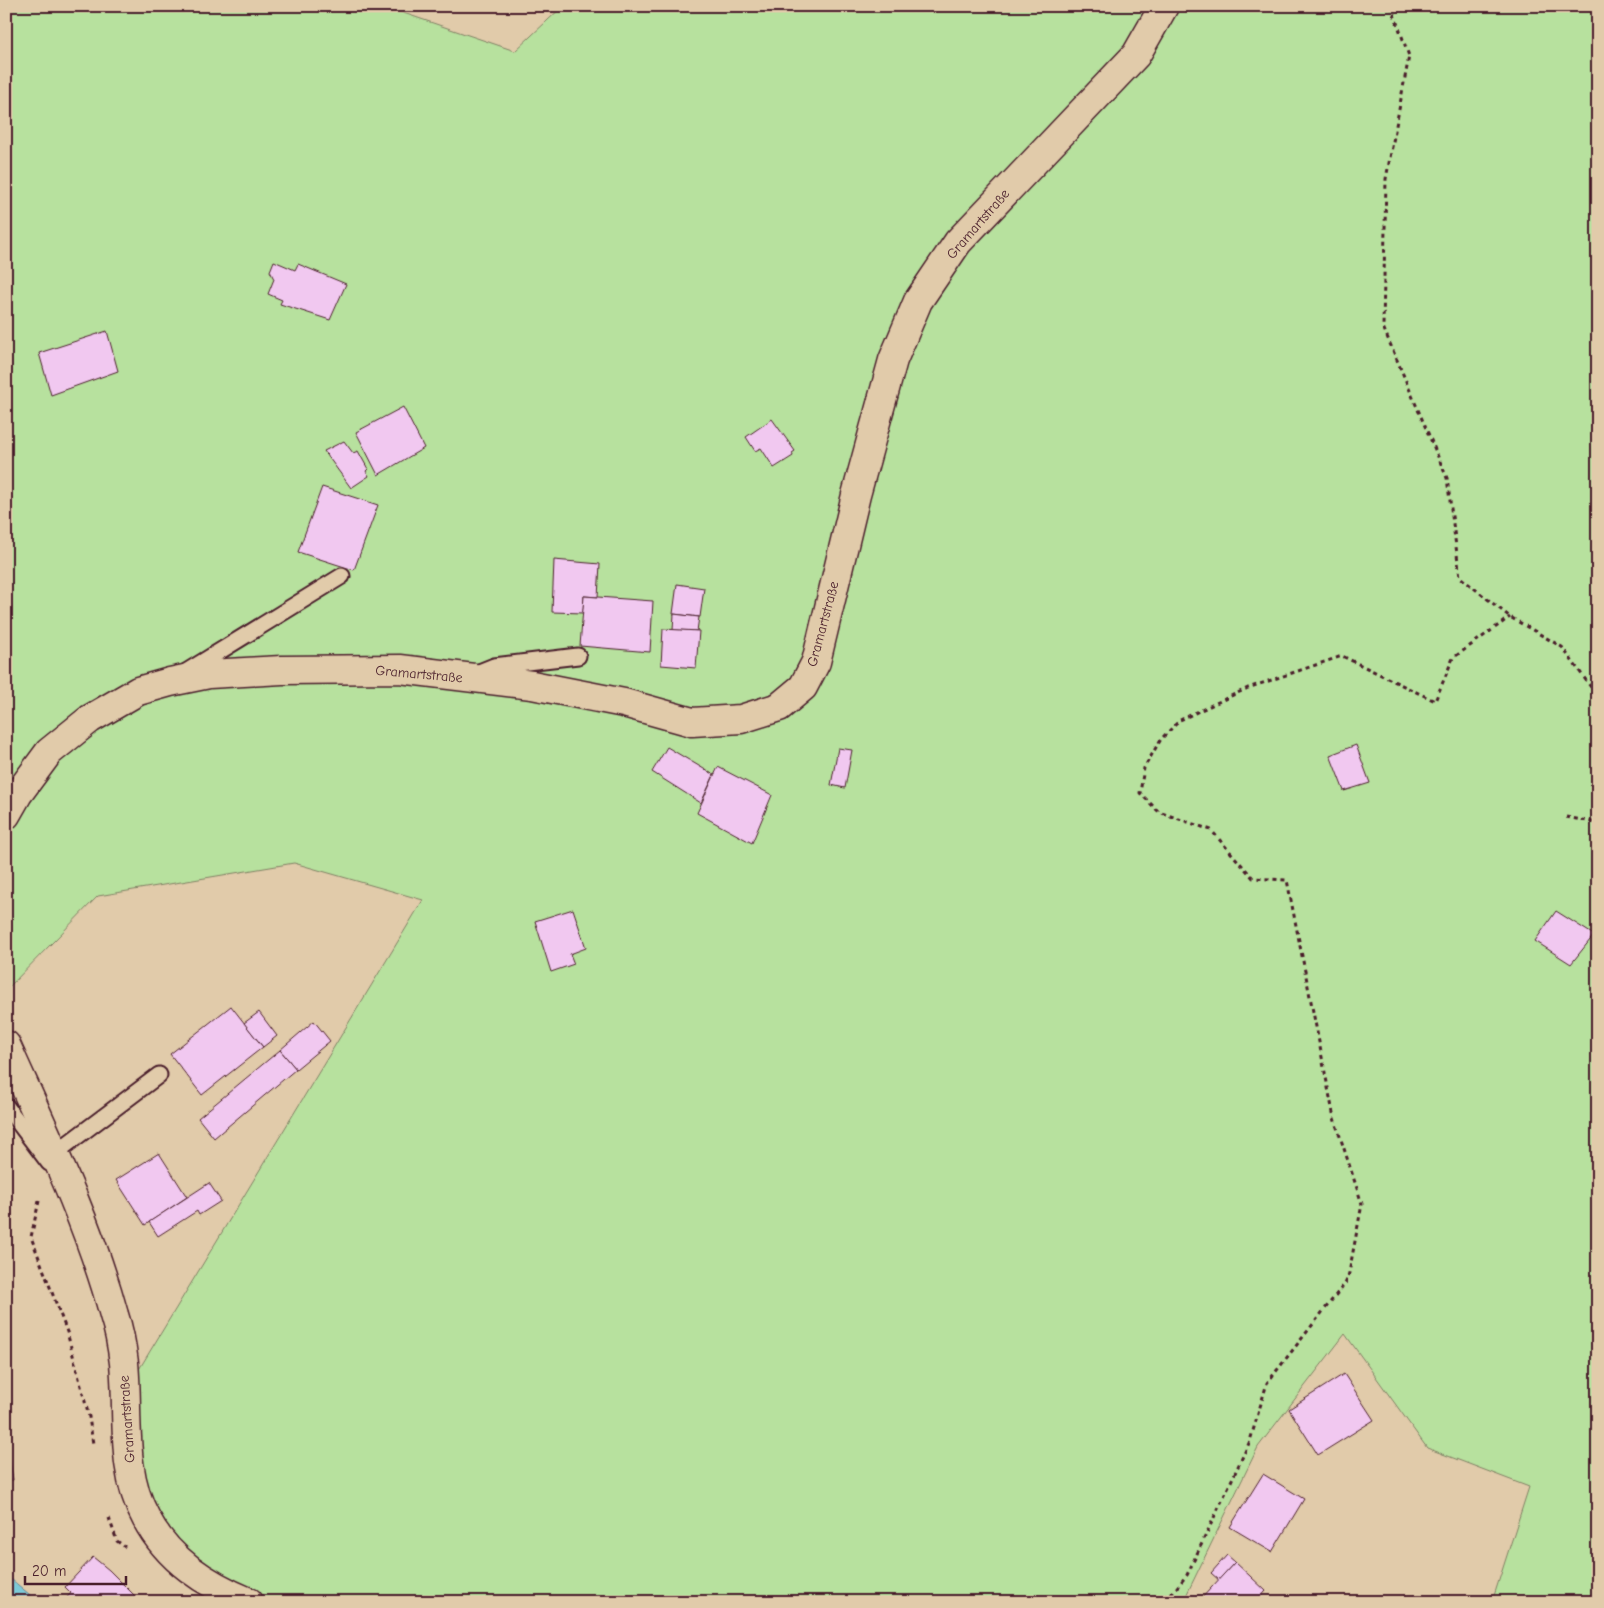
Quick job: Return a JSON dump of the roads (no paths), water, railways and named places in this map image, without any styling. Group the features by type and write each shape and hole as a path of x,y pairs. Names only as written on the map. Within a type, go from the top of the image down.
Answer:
{"street":[{"name":"Gramartstraße","path":"6,814 18,794 50,752 90,719 138,691 209,674 282,670 400,669 532,685 624,703 692,722 741,719 779,707 803,687 816,662 856,495 893,360 918,301 958,242 1136,55 1164,6"},
{"name":"Gramartstraße","path":"6,1045 89,1237 115,1316 124,1362 127,1444 132,1484 145,1517 161,1543 183,1565 224,1591 249,1602"}],"lane":[{"path":"170,682 342,576"},
{"path":"466,677 494,666 578,656"},
{"path":"54,1154 159,1074"},
{"name":"Gramartstraße","path":"6,1106 69,1190"}],"water":[{"path":"6,1575 35,1599 33,1602 10,1602 6,1599"}]}
